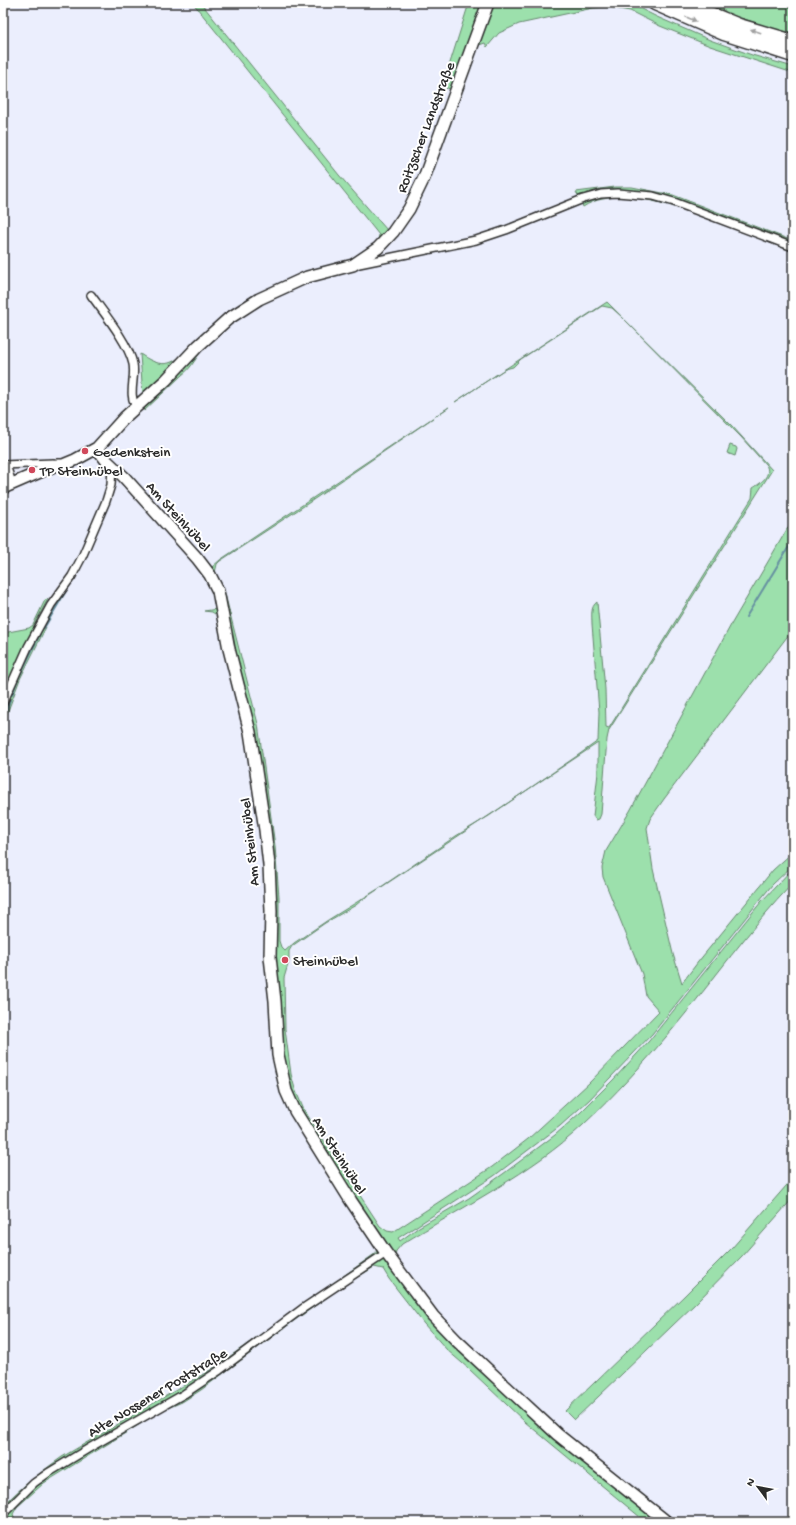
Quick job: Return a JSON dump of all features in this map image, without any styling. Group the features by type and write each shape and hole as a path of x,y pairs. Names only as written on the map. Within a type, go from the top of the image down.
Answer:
{"highway":[{"path":"655,3 724,33 793,55"},
{"path":"683,3 739,26 793,42"}],"street":[{"name":"Roitzscher Landstraße","path":"8,486 56,465 63,465 75,460 97,448 125,417 166,380 198,346 228,319 258,299 307,277 353,265 378,248 393,232 409,209 424,178 488,3"},
{"path":"353,265 476,240 506,230 583,199 601,194 617,193 653,196 674,202 793,247"},
{"path":"378,248 384,258"},
{"path":"92,295 126,346 133,364 133,400 140,404"},
{"name":"Am Steinhübel","path":"97,448 112,467 124,477 197,558 210,575 218,591 229,649 250,732 265,830 269,865 271,911 270,957 275,1001 278,1055 286,1091 295,1111 351,1201 433,1316 457,1341 557,1434 667,1522"},
{"path":"8,486 5,465 55,463 56,465"},
{"path":"3,703 28,647 51,606 72,576 82,557 106,501 111,485 112,467"},
{"name":"Alte Nossener Poststraße","path":"3,1514 34,1483 48,1473 184,1394 220,1370 302,1309 386,1252"}],"green space":[{"path":"193,3 201,3 339,175 387,230 378,240 379,235"},
{"path":"469,3 482,3 451,91 448,88 443,89 443,85"},
{"path":"492,3 629,3 710,40 752,55 793,67 793,73 710,46 660,26 630,11 608,7 593,8 519,24 499,33 487,47 485,43 479,45 477,42"},
{"path":"705,3 793,3 793,35 725,13 725,11"},
{"path":"615,187 632,187 673,195 793,241 793,245 653,194 579,197 576,192"},
{"path":"602,196 636,196 675,204 786,249 694,213 644,199 622,197 603,199 583,207 581,202"},
{"path":"607,302 732,426 772,470 609,730 601,814 599,819 596,820 593,816 598,773 598,743 518,796 598,741 599,712 592,618 593,606 597,602 605,689 606,727 609,728 752,498 753,488 765,478 768,472 766,465 741,437 612,308 602,306 521,359 513,367 505,369"},
{"path":"198,339 206,346 192,365 144,411 140,354 150,360 166,364 178,358"},
{"path":"449,407 310,502 220,561 217,564 215,573 212,567 220,560"},
{"path":"730,445 736,447 737,449 735,456 727,453"},
{"path":"793,519 793,629 664,799 650,819 647,828 653,869 673,954 682,983 773,870 793,852 793,865 772,885 652,1034 589,1100 560,1126 494,1176 398,1238 400,1241 419,1227 469,1198 503,1174 555,1135 581,1112 649,1041 761,902 793,868 793,883 761,918 687,1012 640,1067 583,1125 563,1142 519,1174 402,1244 396,1251 395,1257 432,1308 460,1337 568,1438 672,1522 528,1414 568,1450 658,1522 646,1522 525,1422 447,1350 424,1324 383,1269 374,1267 343,1286 295,1320 201,1390 182,1402 163,1410 44,1483 17,1507 13,1514 19,1522 3,1522 3,1506 24,1486 62,1457 212,1369 376,1253 377,1247 287,1108 281,1091 266,874 249,748 218,616 212,612 204,611 217,609 215,592 224,590 258,724 275,846 279,897 279,941 281,947 285,951 294,943 328,920 481,821 356,905 325,923 292,946 289,951 289,961 284,978 285,1029 291,1074 295,1089 304,1110 380,1226 387,1231 393,1232 492,1167 528,1139 589,1083 659,1011 646,996 642,974 603,877 602,868 606,851 630,811 732,623"},
{"path":"48,599 33,627 46,627 20,679 3,724 3,633 29,628 33,625 45,600"},
{"path":"793,1178 793,1198 742,1256 696,1303 574,1420 565,1411 732,1248"}],"waterway":[{"path":"746,617 793,540"},
{"path":"44,628 66,591"},
{"path":"12,695 18,679 40,634"},
{"path":"3,719 10,700"}],"place":[{"name":"Gedenkstein","path":"85,451"},
{"name":"TP Steinhübel","path":"32,470"},
{"name":"Steinhübel","path":"285,960"}]}
